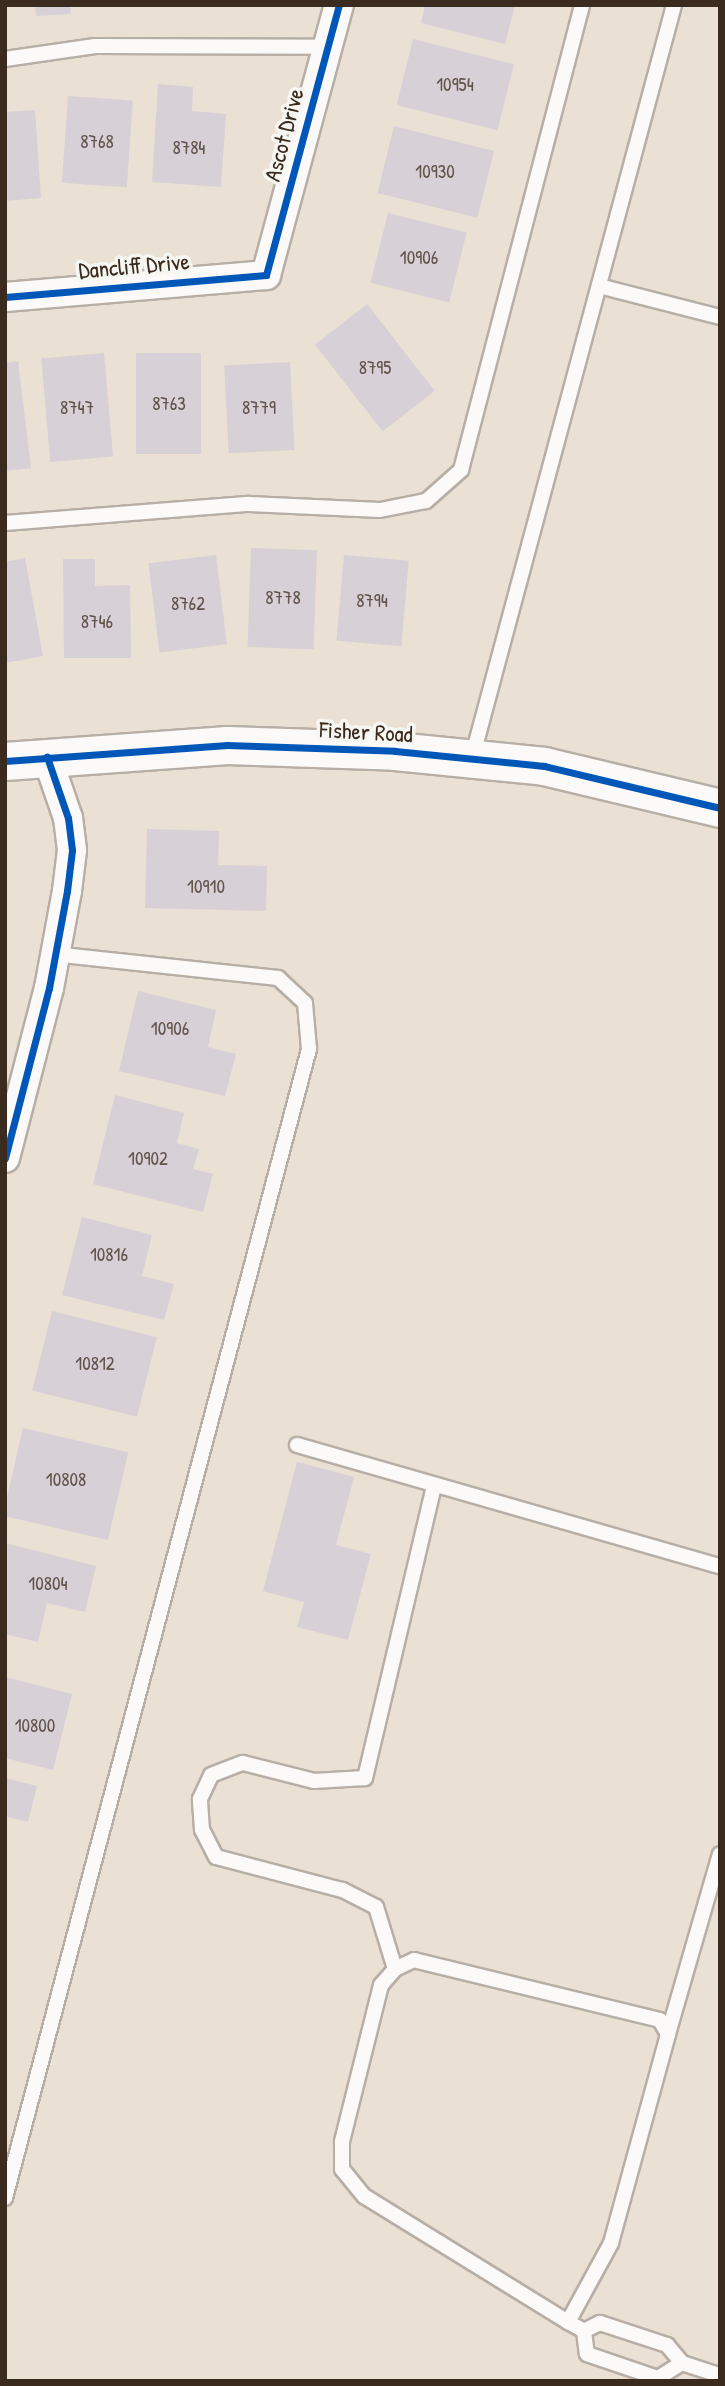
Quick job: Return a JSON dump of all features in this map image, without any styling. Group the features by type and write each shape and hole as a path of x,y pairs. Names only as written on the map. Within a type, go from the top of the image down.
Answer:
{"street":[{"name":"Ascot Drive","path":"265,275 339,5"},
{"name":"Dancliff Drive","path":"5,297 265,275"},
{"name":"Fisher Road","path":"5,761 227,745 395,751 544,766 719,805"},
{"path":"5,1158 13,1095 55,954 72,850 68,818 47,757"}],"lane":[{"path":"5,523 249,504 380,510 426,501 461,470 582,5"},
{"path":"472,759 674,5"},
{"path":"5,59 95,46 328,47"},
{"path":"599,286 720,317"},
{"path":"5,2198 309,1049 304,1003 278,978 55,954"},
{"path":"297,1445 720,1566"},
{"path":"395,1969 376,1907 342,1890 216,1857 202,1830 200,1799 211,1775 243,1763 314,1781 365,1778 434,1486"},
{"path":"568,2322 611,2243 720,1854"},
{"path":"584,2331 364,2196 341,2169 342,2142 381,1985 395,1969 414,1960 660,2020 668,2034"},
{"path":"584,2331 600,2323 611,2326 667,2345 682,2363 720,2375"},
{"path":"584,2331 587,2354 658,2378 682,2363"}],"building":[{"path":"35,5 70,5 71,14 36,16"},
{"path":"425,5 515,5 505,44 421,23"},
{"path":"413,39 514,64 497,130 397,105"},
{"path":"158,84 193,87 192,111 226,114 221,187 152,182"},
{"path":"68,96 133,101 127,187 62,183"},
{"path":"35,110 41,198 5,201 5,112"},
{"path":"394,126 494,151 477,218 377,193"},
{"path":"388,213 467,233 449,302 371,283"},
{"path":"367,304 435,391 383,431 315,345"},
{"path":"104,353 113,457 50,462 41,358"},
{"path":"136,353 201,353 201,454 136,454"},
{"path":"18,361 31,468 5,471 5,363"},
{"path":"290,362 295,450 229,453 224,365"},
{"path":"251,548 317,550 314,649 248,647"},
{"path":"216,555 227,644 159,653 149,563"},
{"path":"344,555 409,561 401,646 337,641"},
{"path":"25,558 43,656 5,663 5,562"},
{"path":"63,559 95,559 95,586 130,585 131,658 64,658"},
{"path":"147,829 219,831 218,865 267,866 266,911 145,908"},
{"path":"138,991 216,1010 208,1047 236,1054 225,1096 119,1071"},
{"path":"115,1095 184,1113 177,1143 199,1149 193,1169 213,1174 203,1212 93,1184"},
{"path":"82,1217 152,1235 142,1276 174,1284 164,1320 62,1295"},
{"path":"52,1311 157,1337 137,1417 32,1391"},
{"path":"23,1428 128,1452 108,1540 5,1516"},
{"path":"297,1462 354,1477 336,1545 371,1554 348,1640 297,1627 304,1602 263,1591"},
{"path":"5,1543 96,1566 85,1612 47,1603 38,1642 5,1634"},
{"path":"5,1677 72,1694 53,1770 5,1758"},
{"path":"5,1778 37,1786 28,1822 5,1816"}],"cycle path":[{"path":"5,297 266,275 339,5"},
{"path":"5,761 227,745 395,751 544,766 720,808"},
{"path":"5,1158 49,988 72,850 68,818 47,757"}]}
